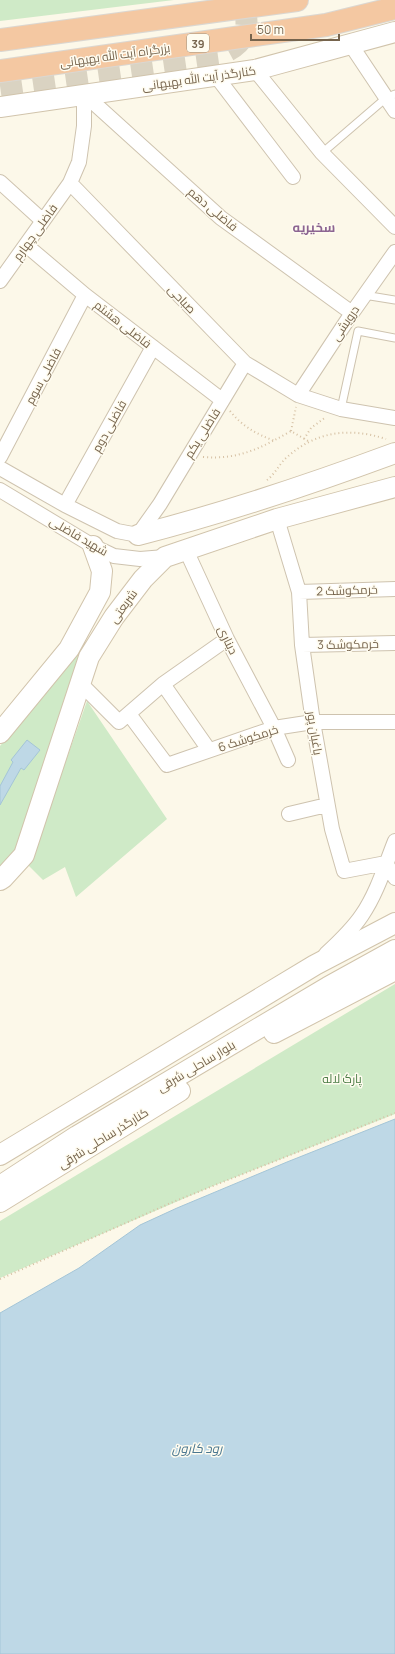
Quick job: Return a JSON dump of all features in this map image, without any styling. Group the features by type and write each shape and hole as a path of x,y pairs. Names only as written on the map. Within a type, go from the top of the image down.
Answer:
{"highway":[{"path":"0,40 297,0"},
{"name":"بزرگراه آیت الله بهبهانی","path":"0,71 326,25 395,8"}],"main road":[{"name":"کنارگذر آیت الله بهبهانی","path":"0,107 255,70 395,32"},
{"path":"138,535 179,524 322,480 393,447"},
{"path":"165,556 277,519 395,487"},
{"name":"شریعتی","path":"0,733 69,649 100,592 102,571 93,546"},
{"name":"شریعتی","path":"0,880 24,856 89,658 114,617 143,579 165,556"},
{"name":"بلوار ساحلی شرقی","path":"0,1155 315,965 395,923"},
{"name":"بلوار ساحلی شرقی","path":"0,1186 78,1136 328,987 393,961"},
{"name":"کنارگذر ساحلی شرقی","path":"0,1202 393,961"}],"street":[{"path":"351,45 391,96 395,111"},
{"path":"255,70 322,153 395,227"},
{"path":"216,76 293,177"},
{"path":"70,183 79,162 84,126 84,94"},
{"name":"فاضلی دهم","path":"84,94 221,218 349,318"},
{"path":"0,182 42,221"},
{"name":"فاضلی چهارم","path":"2,273 26,245 70,183"},
{"name":"صباحی","path":"70,183 245,363 298,395 341,409 395,418"},
{"name":"فاضلی هشتم","path":"26,245 86,295 222,400"},
{"name":"درویشی","path":"298,395 364,295 395,252"},
{"name":"فاضلی سوم","path":"0,457 86,295"},
{"name":"فاضلی دوم","path":"65,505 153,347"},
{"name":"فاضلی یکم","path":"138,535 160,504 188,455 245,363"},
{"name":"شهید فاضلی","path":"0,468 65,505 117,532 138,535"},
{"name":"شهید فاضلی","path":"0,490 93,546 114,556 140,559 165,556"},
{"path":"160,504 158,513 164,523 179,524"},
{"name":"باغبان پور","path":"277,519 299,592 302,645 313,722 327,805 344,871 390,859"},
{"name":"دیناری","path":"186,550 227,639 274,728 288,760"},
{"name":"خرمکوشک 2","path":"299,592 395,589"},
{"path":"81,684 119,722 163,684 227,639"},
{"name":"خرمکوشک 3","path":"302,645 395,643"},
{"path":"163,684 209,750"},
{"name":"خرمکوشک 6","path":"129,714 167,765 274,728 313,722 395,722"},
{"path":"289,814 327,805"},
{"path":"315,965 348,933 362,915 374,895 390,859 395,841"},
{"path":"390,859 395,878"}],"lane":[{"path":"322,153 391,96"},
{"path":"364,295 395,300"},
{"path":"349,318 358,331 395,338"},
{"path":"341,409 358,331"}],"path":[{"path":"188,455 204,458 231,456 247,453 275,440 291,431 298,395"},
{"path":"222,400 239,422 250,430 275,440"},
{"path":"304,439 317,423 341,409"},
{"path":"291,431 310,442"},
{"path":"262,482 269,479 284,460 299,447 316,438 346,431 369,433 393,447"},
{"path":"0,1279 173,1202 395,1113"}],"green space":[{"path":"0,0 174,0 0,21"},
{"path":"74,652 84,656 19,851 0,873 0,746"},
{"path":"87,701 167,819 76,897 65,867 43,880 26,863 35,849"},
{"name":"پارک لاله","path":"395,984 395,1114 213,1186 0,1278 0,1221"}],"water":[{"path":"27,740 40,750 24,770 21,768 0,805 0,786 13,762 11,760"},
{"name":"رود کارون","path":"395,1119 395,1654 0,1654 0,1313 79,1268 140,1225 287,1162"}],"tunnel":[{"path":"0,86 221,54 237,44 241,40 246,30 246,16 236,0"}],"district":[{"name":"سخیریه","path":"314,227"}]}
